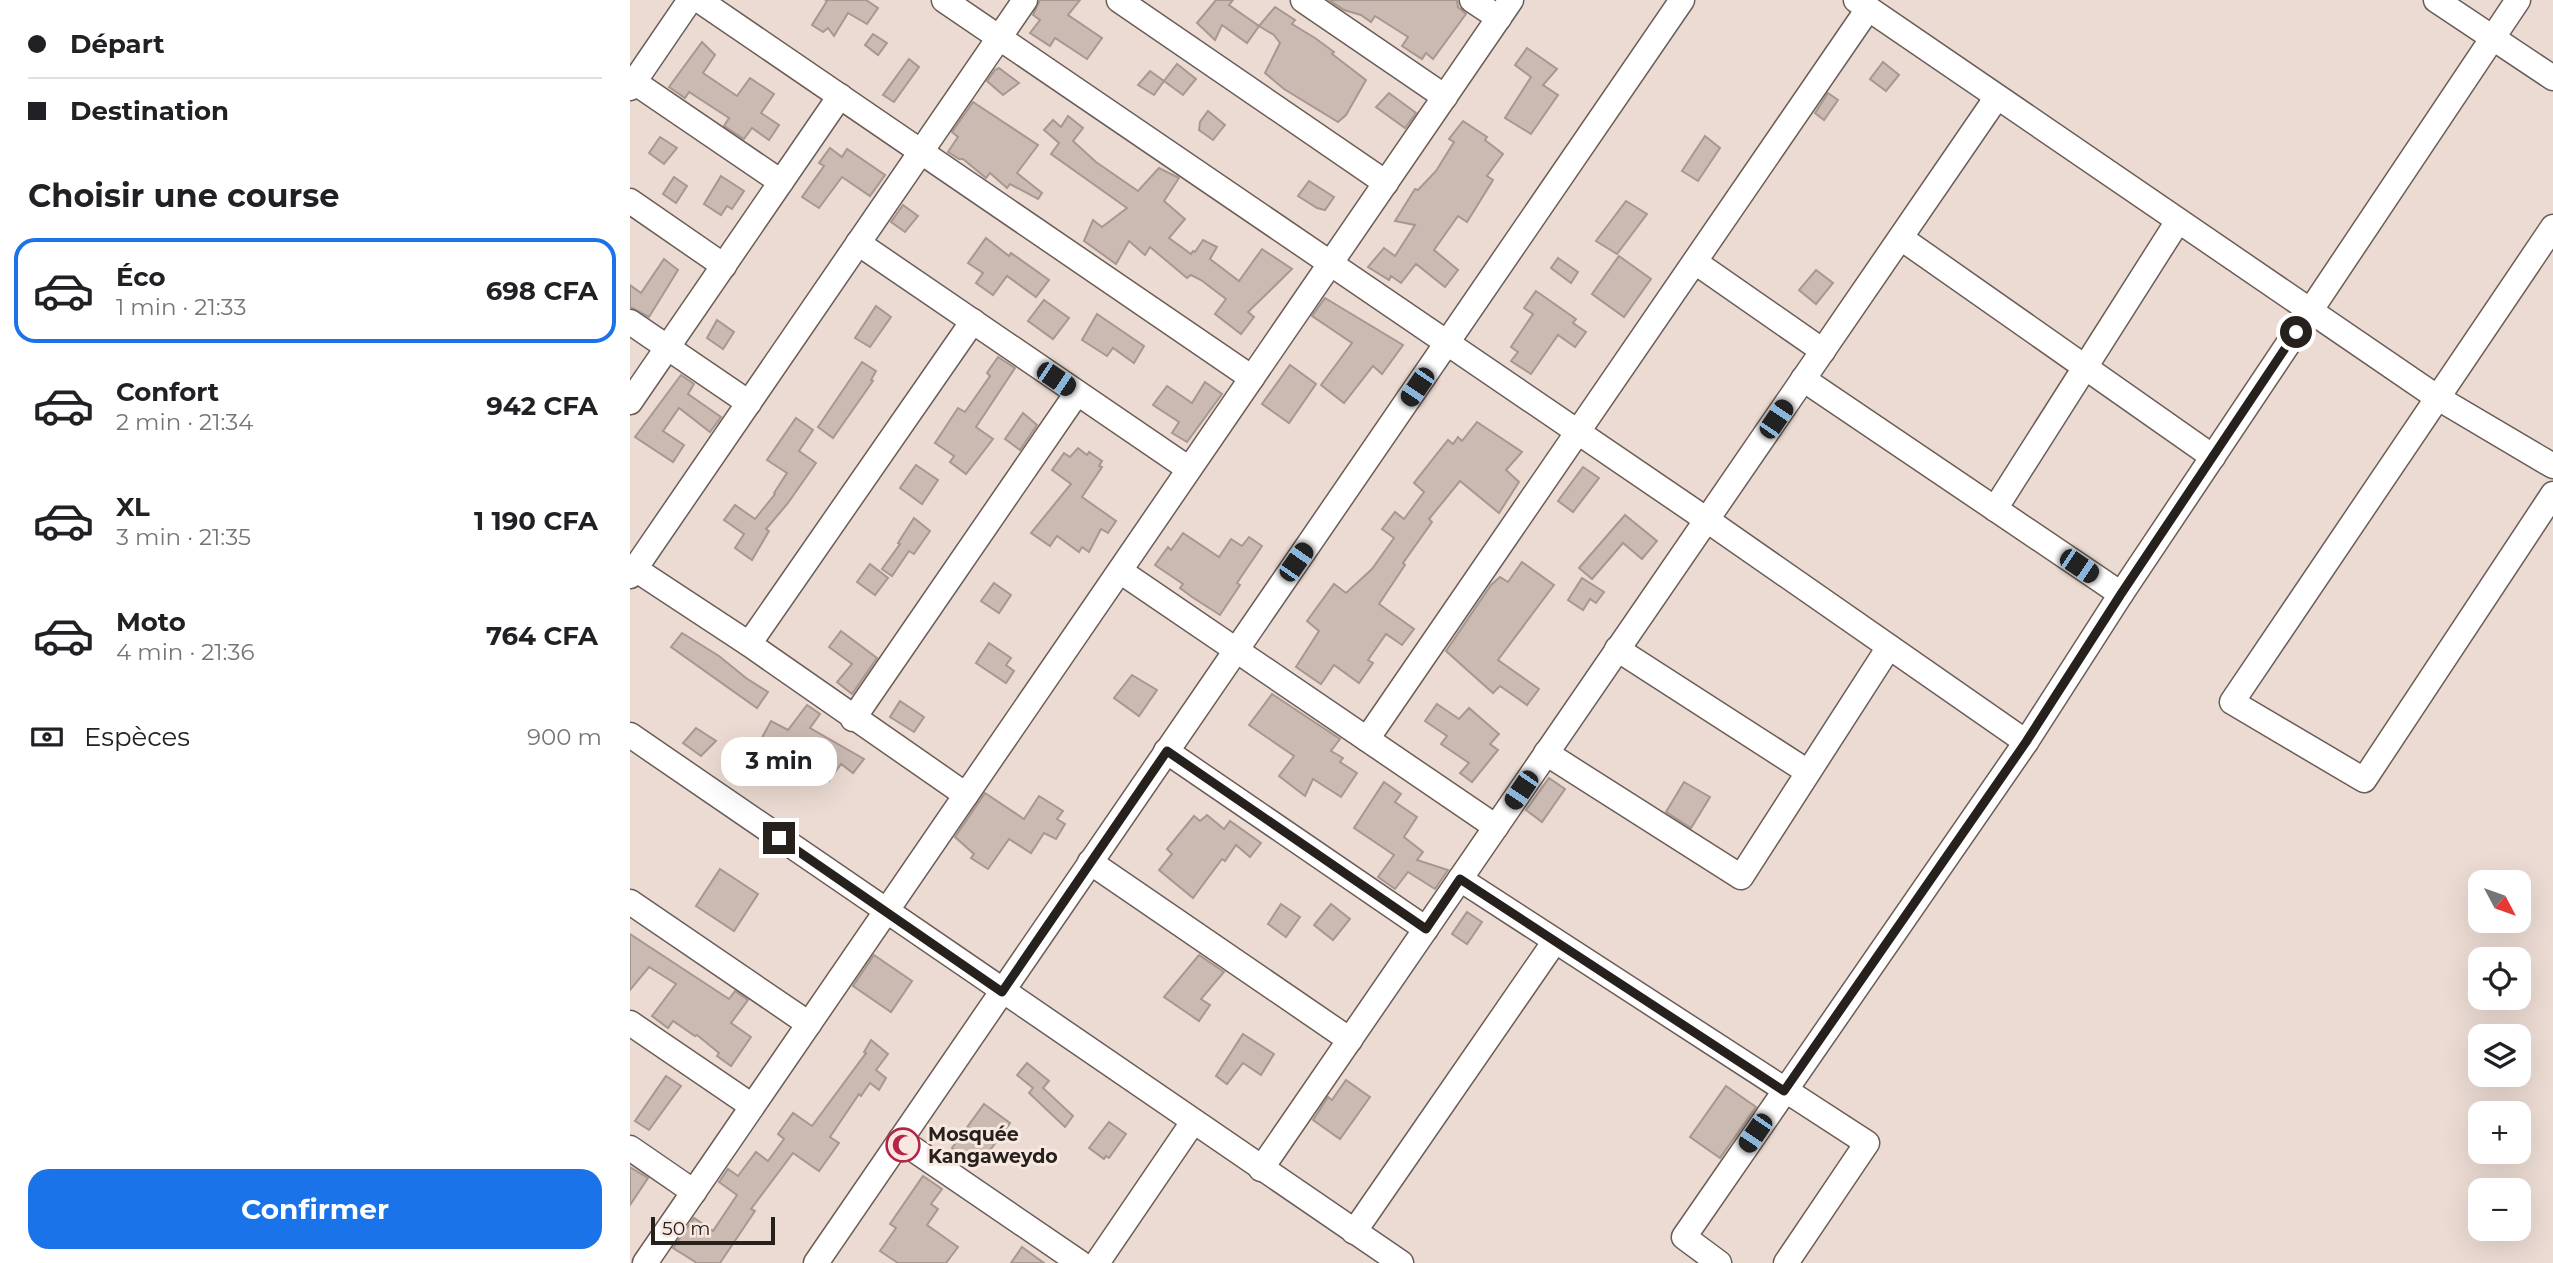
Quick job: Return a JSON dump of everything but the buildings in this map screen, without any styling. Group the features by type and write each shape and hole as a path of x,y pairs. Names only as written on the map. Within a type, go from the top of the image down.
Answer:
{"street":[{"path":"690,0 632,85 781,182"},
{"path":"699,0 1252,378"},
{"path":"944,0 1707,520 2026,742"},
{"path":"966,796 749,644 632,572 1025,0"},
{"path":"1119,0 1386,183"},
{"path":"1303,0 1445,97"},
{"path":"645,1263 1505,9 1472,0"},
{"path":"816,1263 1682,0"},
{"path":"2436,0 2553,78"},
{"path":"1719,1263 1684,1237 2026,742 2121,594 2518,0"},
{"path":"1367,739 1695,262 1862,4 2438,398 2553,466"},
{"path":"630,402 840,96"},
{"path":"1261,1169 1997,97"},
{"path":"630,201 724,265"},
{"path":"1995,509 2178,220"},
{"path":"2553,228 2232,702 2364,780 2553,494"},
{"path":"1900,238 2213,457"},
{"path":"858,243 1189,470"},
{"path":"1695,262 1822,351"},
{"path":"749,644 973,321"},
{"path":"630,322 749,403"},
{"path":"1803,379 2121,594"},
{"path":"853,719 1077,393"},
{"path":"1120,571 1496,827"},
{"path":"1546,753 1741,877 1889,647"},
{"path":"1617,649 1808,772"},
{"path":"630,735 1401,1263"},
{"path":"1167,751 1426,929"},
{"path":"1090,862 1350,1040"},
{"path":"1460,879 1867,1143 1786,1263"},
{"path":"630,902 809,1024"},
{"path":"1354,1232 1555,941"},
{"path":"630,1023 752,1106"},
{"path":"1097,1263 1193,1122"},
{"path":"900,1140 1080,1263"},
{"path":"630,1148 694,1192"}],"place":[{"name":"Mosquée Kangaweydo","path":"903,1145"}],"route":[{"path":"779,838 1002,992 1167,751 1426,929 1460,879 1784,1091 2026,742 2296,332"}]}
